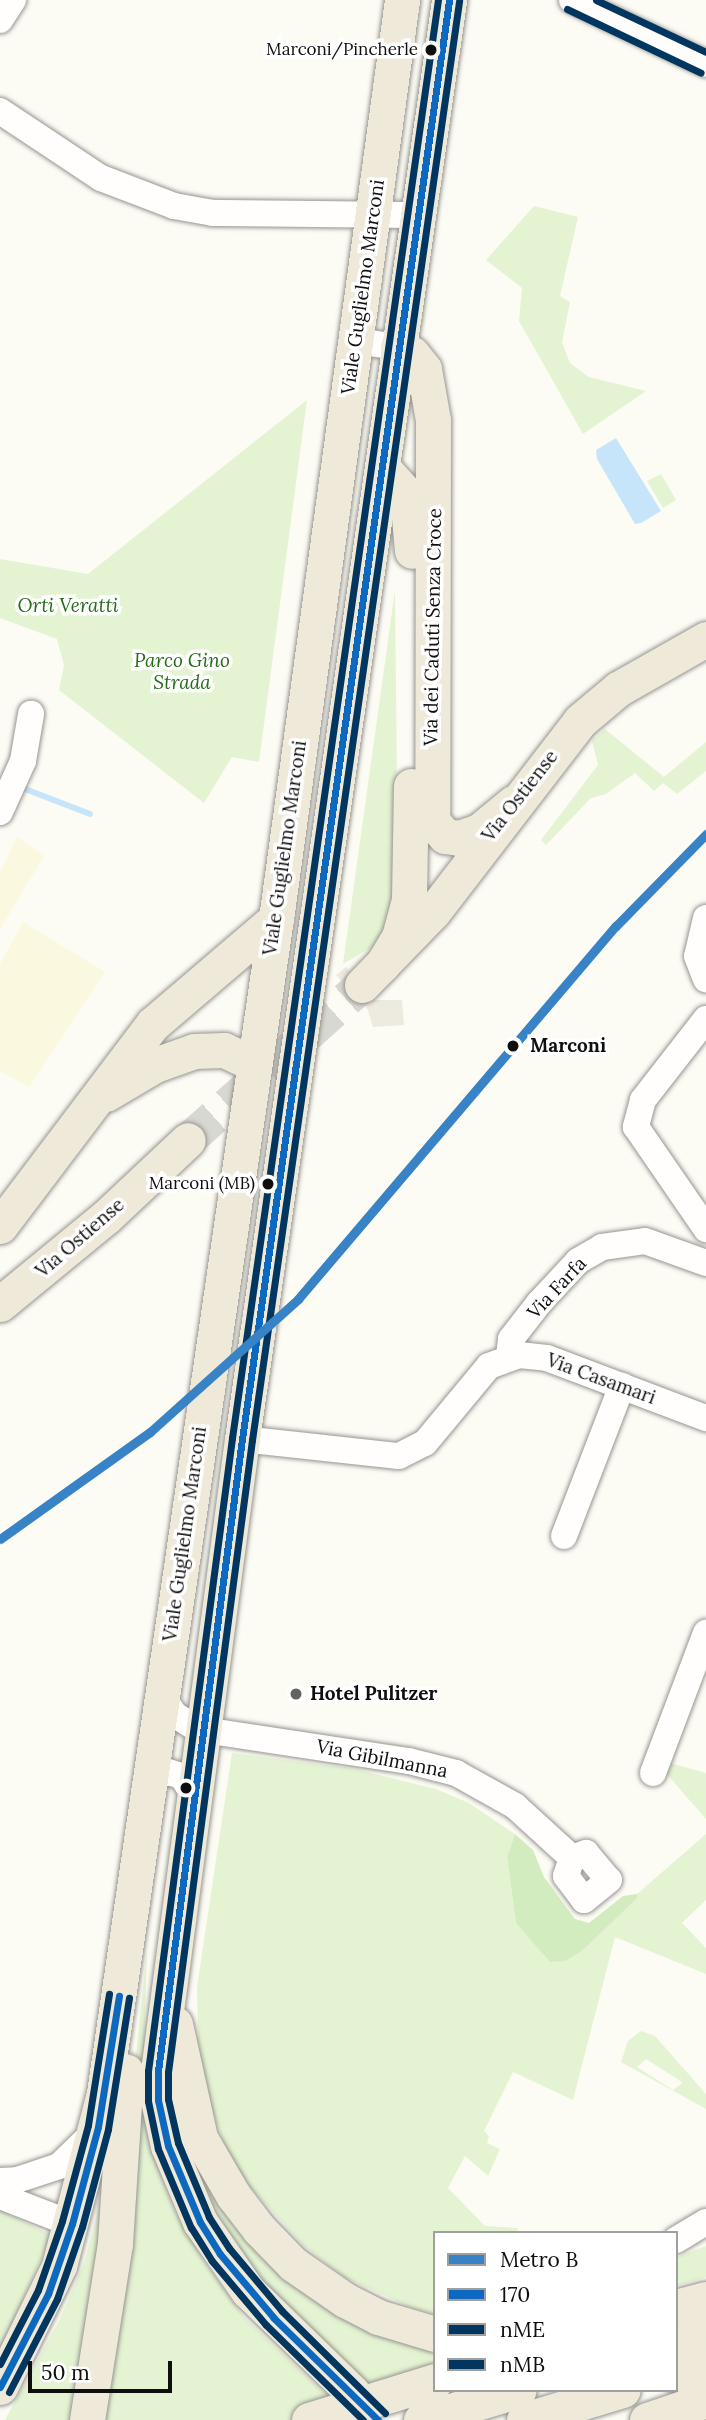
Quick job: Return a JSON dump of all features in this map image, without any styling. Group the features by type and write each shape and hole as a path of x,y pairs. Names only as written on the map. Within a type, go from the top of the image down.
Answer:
{"main road":[{"name":"Viale Guglielmo Marconi","path":"0,2387 48,2294 72,2224 98,2127 152,1777 276,919 402,0"},
{"path":"353,2393 235,2275 200,2222 175,2165 158,2099 159,2059 197,1801 242,1439 449,0"},
{"name":"Via dei Caduti Senza Croce","path":"398,347 415,357 426,374 433,420 432,821 445,836 460,838 479,831 513,803"},
{"name":"Via dei Caduti Senza Croce","path":"372,975 399,937 410,890 412,568 408,498 382,467"},
{"name":"Via Ostiense","path":"372,975 433,912 513,803 597,705 706,639"},
{"path":"0,1226 161,1016 276,919"},
{"path":"97,1099 155,1065 194,1051 225,1050 254,1064"},
{"name":"Via Ostiense","path":"0,1304 106,1217 188,1140"},
{"path":"87,2420 108,2305 122,2166 127,2048 121,1977"},
{"path":"171,1979 179,2053 196,2126 239,2205 272,2245 323,2286 378,2317 433,2333"},
{"path":"678,2306 706,2299"},
{"path":"678,2342 706,2333"},
{"path":"678,2373 706,2365"},
{"path":"309,2420 433,2382"},
{"path":"421,2420 512,2392"},
{"path":"524,2420 616,2392"},
{"path":"667,2417 706,2400"}],"street":[{"path":"0,20 13,0"},
{"path":"572,0 706,64"},
{"path":"0,111 85,168 133,191 195,211 417,215"},
{"path":"355,341 398,347"},
{"path":"0,812 23,761 31,714"},
{"path":"706,918 697,956 706,979"},
{"path":"706,1019 643,1100 636,1127 706,1229"},
{"name":"Via Farfa","path":"509,1356 511,1339 539,1303 578,1261 602,1247 645,1241 706,1263"},
{"path":"242,1439 381,1458 399,1456 425,1443 489,1366 509,1356"},
{"name":"Via Casamari","path":"509,1356 547,1358 706,1418"},
{"path":"564,1536 622,1386"},
{"path":"653,1773 706,1633"},
{"path":"162,1696 180,1720 205,1730"},
{"name":"Via Gibilmanna","path":"205,1730 409,1760 456,1773 515,1806 572,1858"},
{"path":"152,1777 168,1772 182,1776 197,1801"},
{"path":"0,2180 17,2180 59,2166 98,2127"},
{"path":"0,2196 72,2224"},
{"path":"678,2239 706,2222"}],"green space":[{"path":"534,206 578,217 560,296 570,302 562,342 570,363 589,377 646,391 583,434 519,321 522,288 486,260"},
{"name":"Parco Gino Strada","path":"307,400 259,762 232,757 204,803 59,690 64,665 57,639 0,618 0,559 88,574"},
{"path":"661,474 676,500 663,508 647,481"},
{"path":"395,590 398,882 386,939 343,964"},
{"path":"605,729 664,777 706,742 706,771 677,794 663,783 654,791 635,773 606,794 591,798 546,845 541,840 598,765 592,741"},
{"path":"17,837 44,856 0,929 0,872"},
{"path":"23,922 105,972 29,1087 0,1071 0,964"},
{"path":"232,1753 355,1769 436,1789 469,1803 515,1834 507,1857 516,1923 582,1951 637,1894 706,1834 706,1900 682,1923 706,1948 706,1974 615,1937 573,2100 513,2072 484,2131 489,2136 487,2143 500,2149 488,2176 465,2156 448,2188 485,2226 518,2228 517,2231 433,2231 433,2313 412,2308 344,2277 303,2245 245,2181 227,2152 213,2113 198,2051 197,1987"},
{"path":"666,1762 706,1773 706,1819 664,1771"},
{"path":"515,1834 533,1850 544,1877 575,1919 589,1923 623,1896 637,1894 637,1898 582,1951 565,1961 550,1962 516,1923 507,1857"},
{"path":"147,1949 143,2087 161,2177 175,2212 204,2262 244,2317 339,2407 295,2420 98,2420"},
{"path":"641,2031 655,2036 706,2094 706,2109 621,2062 628,2041","holes":["646,2059 682,2082 673,2090 637,2067"]},
{"path":"184,2149 232,2207 433,2342 433,2371 371,2393 249,2267 228,2237"},
{"path":"110,2166 79,2420 5,2420 60,2319 84,2263"},
{"path":"0,2210 51,2235 0,2352"},
{"path":"706,2246 706,2277 678,2285 678,2256"}],"shaded area":[{"path":"346,967 375,1000 402,1000 404,1025 373,1027 367,1008 336,975"}],"water":[{"path":"616,438 661,511 641,523 635,524 597,459 596,450"}],"waterway":[{"path":"20,787 90,814"}],"tunnel":[{"path":"188,1140 362,985"}],"metro line":[{"name":"B","path":"0,1539 150,1432 298,1299 616,926 706,834"}],"transit line":[{"name":"nMB","path":"363,2420 266,2325 212,2261 191,2228 158,2149 148,2101 148,2071 232,1438 438,0"},
{"name":"170","path":"378,2420 274,2318 220,2254 200,2222 168,2146 158,2100 158,2071 242,1439 449,0"},
{"name":"nMB","path":"596,0 706,52"},
{"name":"nME","path":"385,2413 282,2311 229,2248 209,2217 178,2143 168,2099 168,2072 252,1440 459,1"},
{"name":"nME","path":"567,9 701,73"},
{"name":"nMB","path":"0,2364 38,2290 62,2221 88,2125 109,1994"},
{"name":"170","path":"0,2387 48,2294 72,2224 98,2127 119,1996"},
{"name":"nME","path":"9,2392 57,2299 82,2227 108,2129 129,1998"}],"place":[{"name":"Marconi/Pincherle","path":"431,50"},
{"name":"Marconi","path":"513,1046"},
{"name":"Marconi (MB)","path":"268,1184"},
{"name":"Hotel Pulitzer","path":"296,1694"}],"park label":[{"name":"Orti Veratti","path":"68,606"}]}
